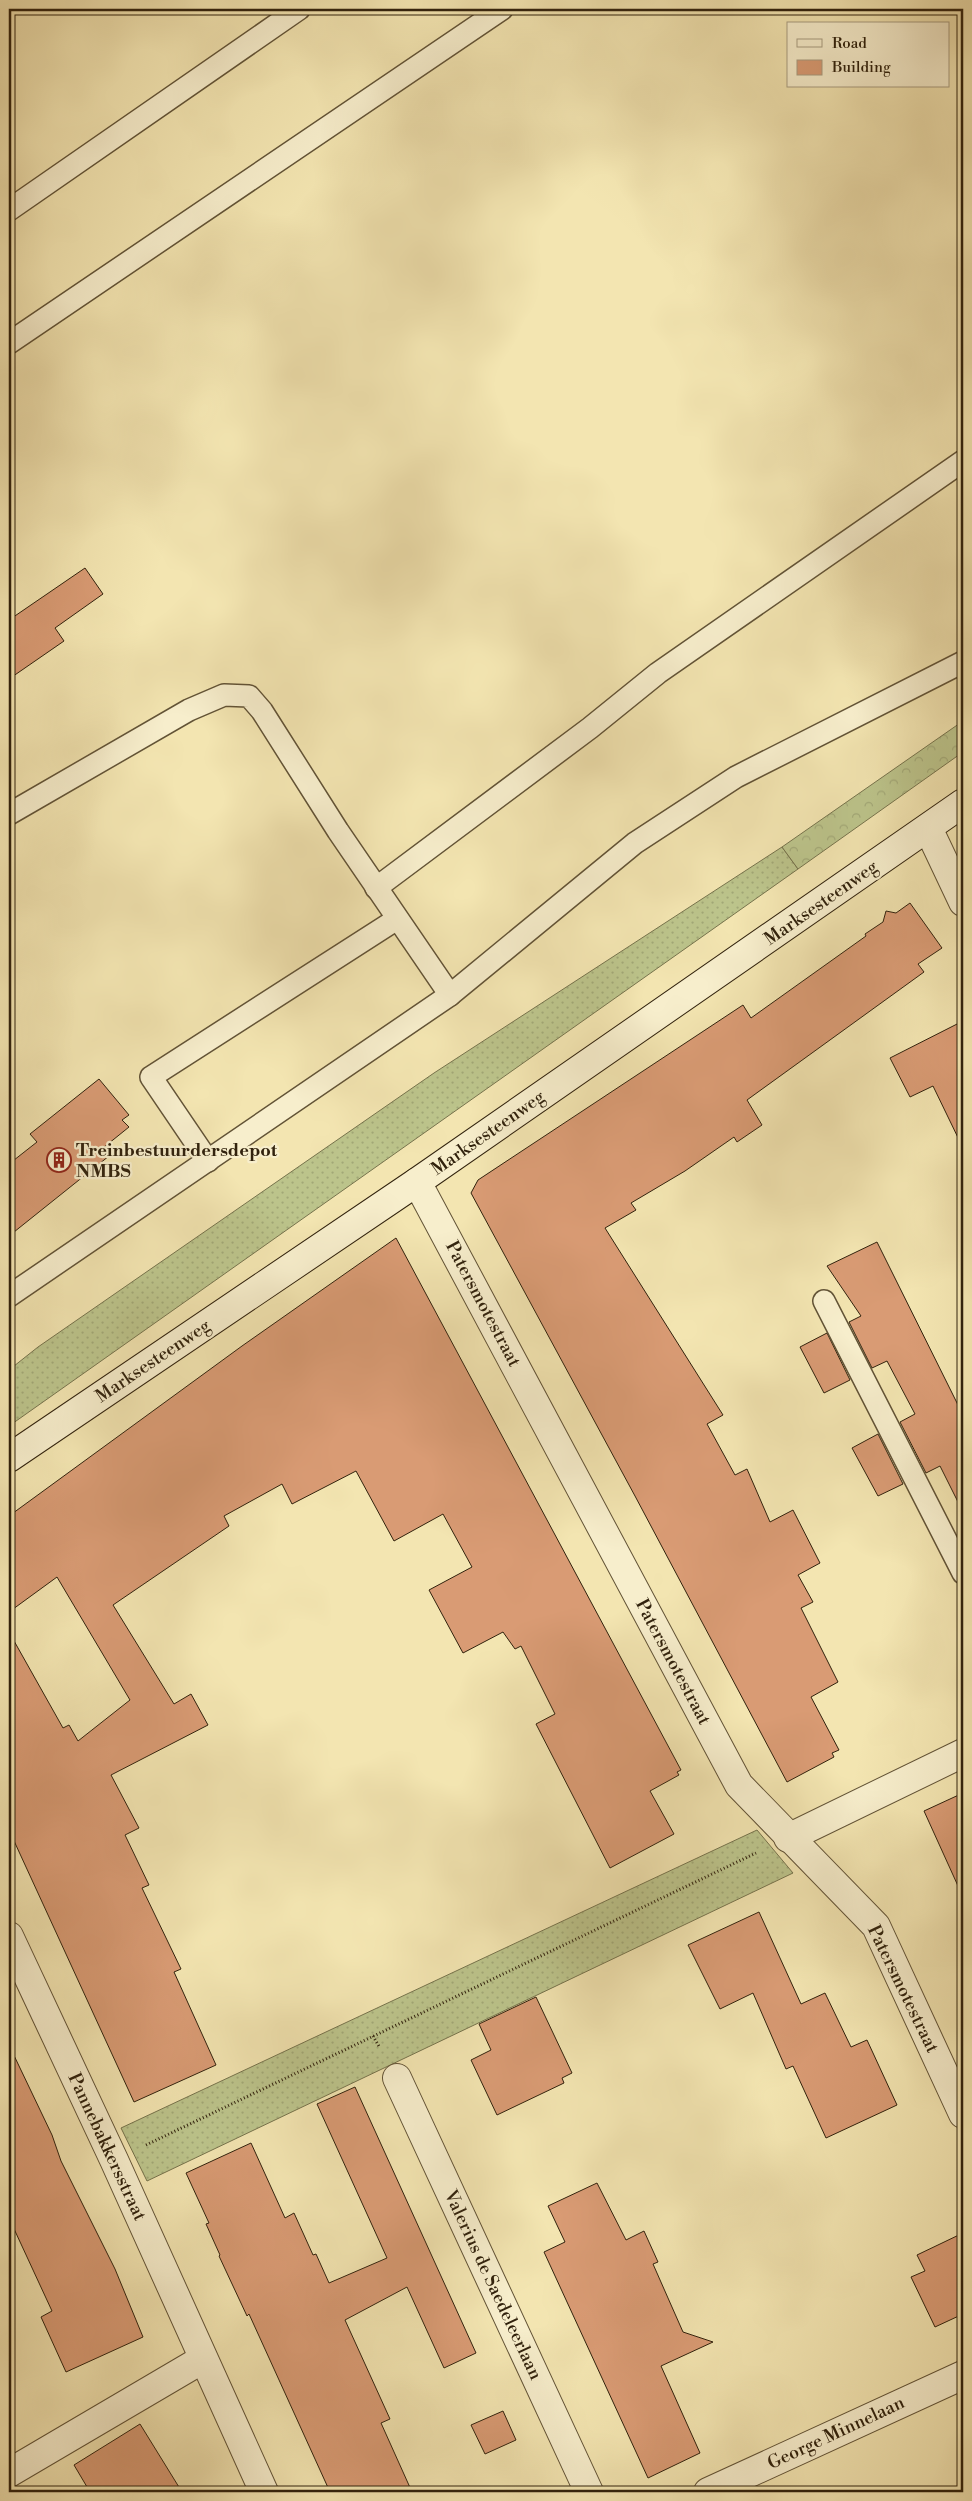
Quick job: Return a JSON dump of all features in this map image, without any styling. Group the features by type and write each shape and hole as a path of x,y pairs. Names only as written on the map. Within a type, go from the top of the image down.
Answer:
{"street":[{"name":"Marksesteenweg","path":"9,1458 417,1182 963,803"},
{"path":"928,828 963,902"},
{"name":"Patersmotestraat","path":"417,1182 739,1785 788,1838 876,1926 963,2114"},
{"path":"788,1838 963,1752"},
{"name":"Pannebakkersstraat","path":"9,1936 114,2160 264,2492"},
{"name":"Valerius de Saedeleerlaan","path":"397,2078 589,2492"},
{"path":"9,2473 203,2359"},
{"name":"George Minnelaan","path":"708,2492 963,2374"}],"lane":[{"path":"9,210 298,9"},
{"path":"9,343 502,9"},
{"path":"376,888 590,728 658,673 963,461"},
{"path":"9,1296 450,995 635,843 728,782 963,662"},
{"path":"9,814 189,710 224,695 249,696 262,711 376,888 450,995"},
{"path":"208,1161 150,1077 397,919"},
{"path":"824,1301 963,1572"}],"path":[{"path":"114,2160 788,1838"}],"green space":[{"path":"963,721 963,752 798,869 782,847"},
{"path":"782,847 798,869 9,1426 9,1370 38,1347 434,1073"},
{"path":"757,1830 793,1873 147,2181 121,2128"}],"building":[{"path":"85,568 103,594 55,628 64,641 9,679 9,620"},
{"path":"910,903 942,948 918,964 924,972 747,1100 762,1125 737,1142 734,1137 685,1171 631,1203 636,1210 605,1228 723,1415 707,1424 735,1475 747,1469 770,1522 793,1510 820,1563 798,1575 813,1602 801,1608 838,1682 811,1697 839,1750 832,1753 834,1757 787,1782 471,1193 478,1180 743,1005 751,1018 866,936 865,934 883,922 886,911 896,913"},
{"path":"963,1021 963,1148 933,1086 910,1097 890,1058"},
{"name":"Treinbestuurdersdepot NMBS","path":"99,1079 129,1115 122,1120 129,1127 103,1148 109,1156 9,1236 9,1164 37,1142 30,1134"},
{"path":"396,1238 681,1770 677,1772 679,1775 650,1791 674,1834 610,1868 536,1724 555,1714 521,1646 515,1649 503,1632 463,1653 429,1590 472,1567 443,1514 394,1541 356,1471 292,1504 282,1484 224,1516 229,1526 113,1605 174,1704 191,1694 208,1725 111,1775 139,1828 125,1835 149,1885 142,1888 181,1969 174,1972 216,2065 134,2102 9,1830 9,1632 63,1728 69,1725 78,1741 130,1700 57,1577 9,1612 9,1516 242,1346"},
{"path":"877,1242 963,1415 963,1512 940,1466 926,1473 900,1422 915,1414 887,1361 872,1368 849,1322 861,1316 827,1266"},
{"path":"827,1333 850,1380 824,1393 800,1347"},
{"path":"878,1434 903,1484 878,1496 852,1448"},
{"path":"963,1793 963,1897 924,1811"},
{"path":"759,1912 801,2004 825,1993 851,2047 867,2040 897,2105 826,2138 793,2066 786,2069 753,1993 720,2009 688,1945"},
{"path":"536,1997 572,2073 562,2078 564,2083 497,2115 471,2060 491,2050 479,2024"},
{"path":"9,2045 52,2135 61,2161 115,2269 143,2337 66,2372 41,2317 52,2311 9,2218"},
{"path":"355,2087 476,2353 444,2368 407,2287 345,2320 390,2419 381,2423 412,2492 330,2492 249,2314 247,2316 219,2256 206,2224 209,2223 186,2173 251,2143 285,2218 294,2213 313,2255 316,2254 329,2283 387,2258 317,2104"},
{"path":"597,2183 626,2240 644,2231 658,2262 653,2264 683,2332 713,2342 661,2366 700,2453 648,2478 544,2252 565,2242 548,2206"},
{"path":"963,2233 963,2314 935,2327 911,2277 925,2271 917,2255"},
{"path":"503,2411 516,2440 485,2454 471,2425"},
{"path":"140,2424 182,2492 90,2492 74,2465"}],"place":[{"name":"Treinbestuurdersdepot NMBS","path":"59,1160"}]}
